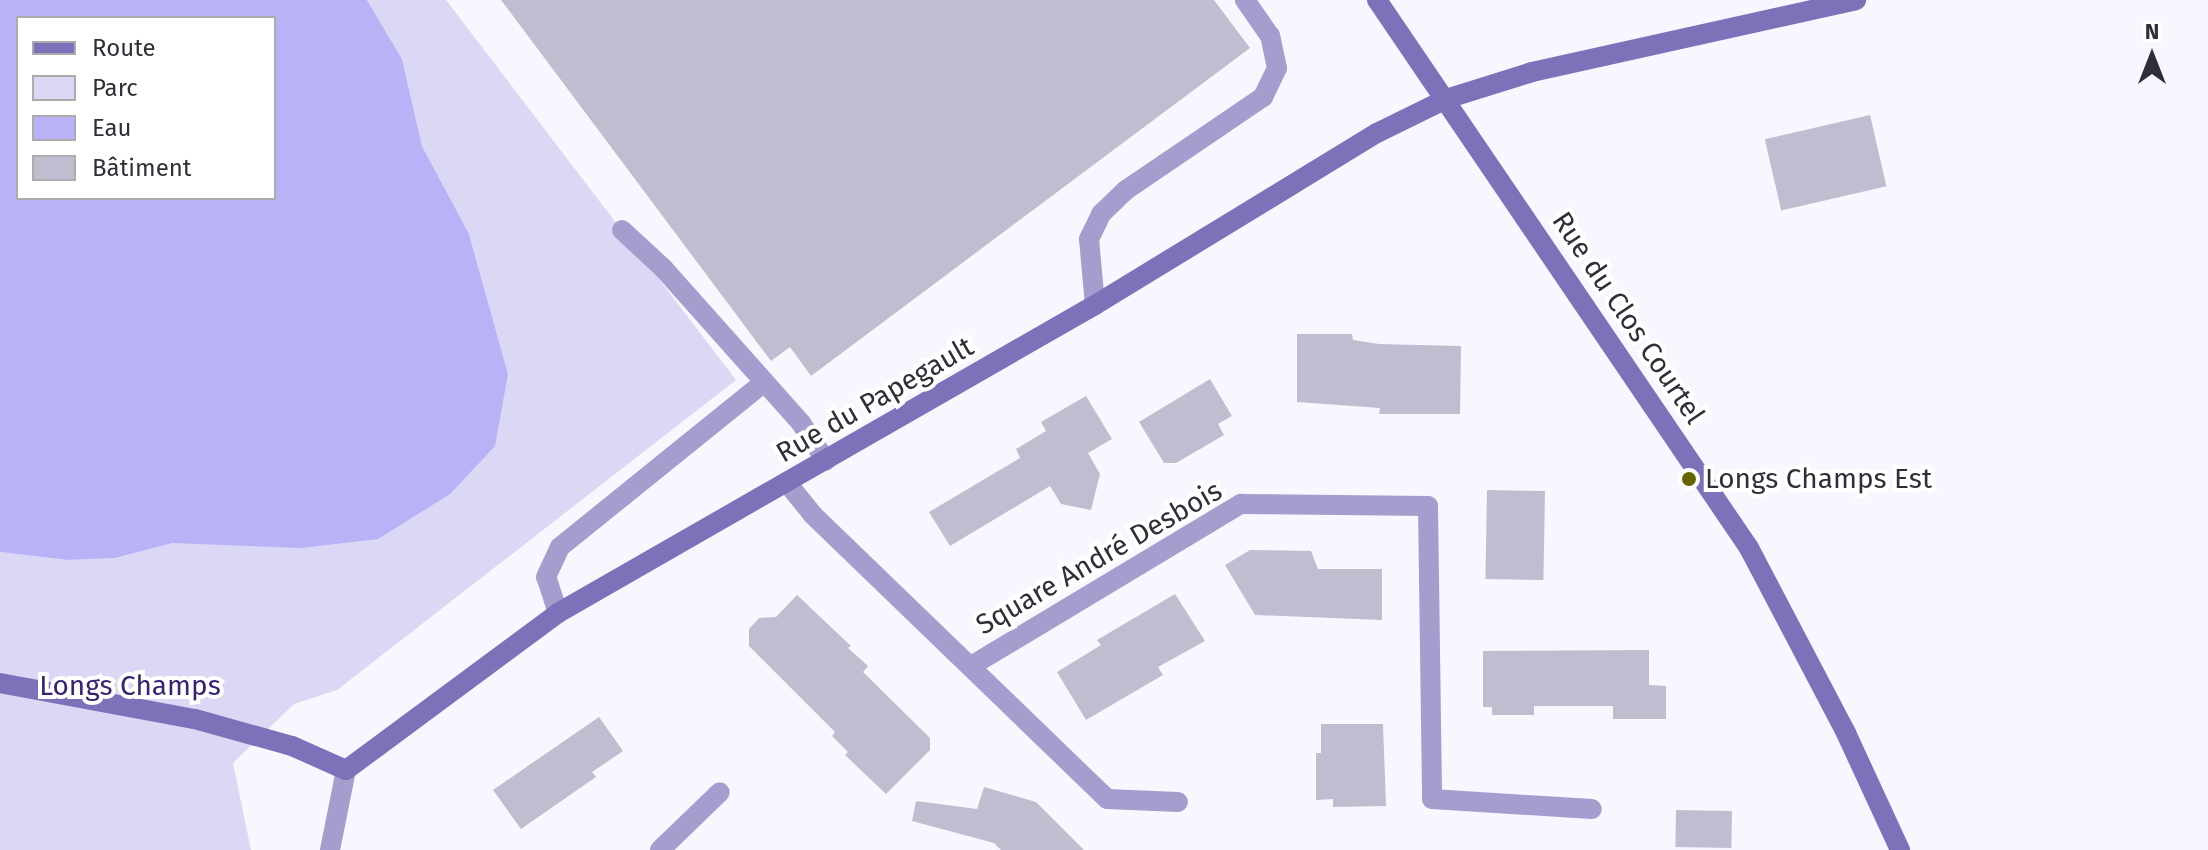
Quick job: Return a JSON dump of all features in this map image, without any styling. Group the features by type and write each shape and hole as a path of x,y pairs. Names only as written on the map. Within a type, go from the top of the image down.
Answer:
{"street":[{"path":"1095,305 1089,239 1101,214 1126,190 1263,97 1277,68 1270,36 1245,0"},
{"name":"Rue du Clos Courtel","path":"1377,0 1749,548 1846,733 1900,850"},
{"name":"Rue du Papegault","path":"346,770 558,613 788,484 1095,305 1355,145 1446,99 1532,72 1856,0"},
{"path":"622,230 663,268 801,423 826,461"},
{"path":"558,613 546,577 560,547 763,383"},
{"name":"Square André Desbois","path":"788,484 812,514 1107,799 1178,802"},
{"name":"Square André Desbois","path":"971,666 1241,504 1428,506 1432,799 1592,809"},
{"path":"0,683 195,719 292,746 346,770 330,850"},
{"path":"660,850 720,792"}],"green space":[{"name":"Longs Champs","path":"367,0 446,0 736,380 337,690 294,704 233,763 251,850 0,850 0,552 68,560 115,558 173,543 212,542 508,374 469,234 422,146 402,59"}],"water":[{"path":"0,0 367,0 402,59 422,146 469,234 508,374 495,446 450,494 378,539 301,548 173,543 115,558 68,560 0,552"}],"building":[{"path":"501,0 1214,0 1250,48 811,376 790,347 771,361"},
{"path":"1870,115 1886,186 1781,210 1765,139"},
{"path":"1297,334 1352,334 1353,340 1379,344 1461,346 1460,414 1379,414 1380,408 1297,402"},
{"path":"1210,379 1232,416 1218,424 1224,435 1176,463 1164,463 1139,422"},
{"path":"1086,396 1112,439 1088,453 1100,474 1091,510 1061,504 1050,486 950,546 929,512 1020,458 1016,449 1046,431 1041,422"},
{"path":"1487,490 1545,491 1543,580 1485,579"},
{"path":"1250,550 1311,551 1318,569 1382,569 1382,620 1255,615 1225,565"},
{"path":"1175,594 1205,641 1158,667 1163,675 1086,720 1057,672 1101,645 1097,640"},
{"path":"797,595 851,646 848,648 868,666 863,672 930,738 930,750 886,794 845,755 848,752 832,736 835,732 749,646 749,629 759,618 776,617"},
{"path":"1649,650 1649,685 1666,686 1666,719 1613,719 1613,706 1534,706 1534,715 1492,715 1492,707 1483,707 1483,651"},
{"path":"599,717 623,751 592,772 596,777 521,829 493,790"},
{"path":"1321,724 1383,724 1386,806 1333,807 1333,799 1316,800 1316,753 1321,753"},
{"path":"984,787 1036,802 1084,850 1001,850 994,843 912,821 916,801 977,809"},
{"path":"1676,810 1732,811 1731,848 1675,847"}],"place":[{"name":"Longs Champs Est","path":"1689,479"}]}
